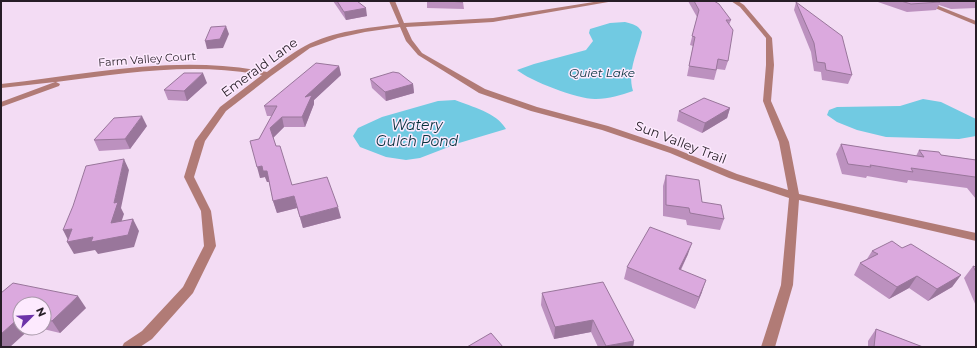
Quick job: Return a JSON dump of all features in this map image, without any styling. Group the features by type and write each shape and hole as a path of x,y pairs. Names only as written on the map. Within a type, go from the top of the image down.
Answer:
{"street":[{"name":"Sun Valley Trail","path":"392,1 409,41 420,54 482,91 534,109 605,128 673,151 733,176 794,196 976,237"},
{"name":"Emerald Lane","path":"130,347 147,335 188,290 210,246 206,211 189,177 200,141 223,109 268,74 308,47 336,37 365,30 402,25 493,20 611,1"},
{"path":"734,1 750,14 769,38 770,64 767,101 784,142 794,196 787,285 768,347"},
{"path":"920,1 976,23"},
{"name":"Farm Valley Court","path":"1,86 143,68 193,66 239,68 268,74"},
{"name":"Farm Valley Court","path":"1,105 75,77"}],"water":[{"name":"Quiet Lake","path":"625,22 635,25 642,32 632,68 631,76 633,91 606,98 589,98 567,93 543,84 517,70 586,50 593,41 589,33 590,29 610,23"},
{"path":"923,99 941,102 976,119 976,136 959,139 886,137 857,130 837,122 827,115 829,110 837,107 900,106"},
{"name":"Watery Gulch Pond","path":"455,100 490,114 502,123 506,129 459,143 420,158 406,160 386,157 360,147 353,136 358,128 382,117 438,101"}],"building":[{"path":"337,1 357,1 366,8 344,12"},
{"path":"694,1 714,1 719,4 731,20 726,20 733,30 728,61 718,59 716,70 689,66 695,37 692,36 699,10"},
{"path":"901,1 936,1 940,2 911,4"},
{"path":"796,2 842,36 852,75 826,70 825,63 817,62 814,43"},
{"path":"226,26 220,39 205,41 211,27"},
{"path":"316,63 339,66 305,97 312,95 302,117 282,117 270,128 276,146 280,146 292,185 327,177 338,207 300,217 294,196 273,201 267,171 263,171 262,166 257,167 250,141 259,139 277,106 264,106"},
{"path":"393,72 399,73 413,84 385,92 370,79"},
{"path":"184,73 203,73 184,91 164,90"},
{"path":"704,98 730,108 705,123 679,111"},
{"path":"142,116 125,139 94,140 114,118"},
{"path":"841,144 924,157 919,150 939,152 941,155 976,160 976,178 911,168 913,172 870,165 871,167 848,164"},
{"path":"124,159 114,203 118,202 111,223 133,219 128,235 91,242 93,237 67,242 72,229 63,230 73,206 86,166"},
{"path":"666,175 699,180 702,202 721,205 724,219 690,213 689,208 666,205"},
{"path":"650,227 692,243 679,269 706,280 699,297 627,267"},
{"path":"892,241 902,248 911,244 961,275 937,289 917,276 897,287 860,263 878,254 872,251"},
{"path":"603,282 634,341 606,346 593,320 555,327 542,293"},
{"path":"13,283 78,296 52,321 52,296 12,296 12,324 1,334 1,293"},
{"path":"876,329 923,347 874,347"},
{"path":"491,333 503,347 467,347"}]}
